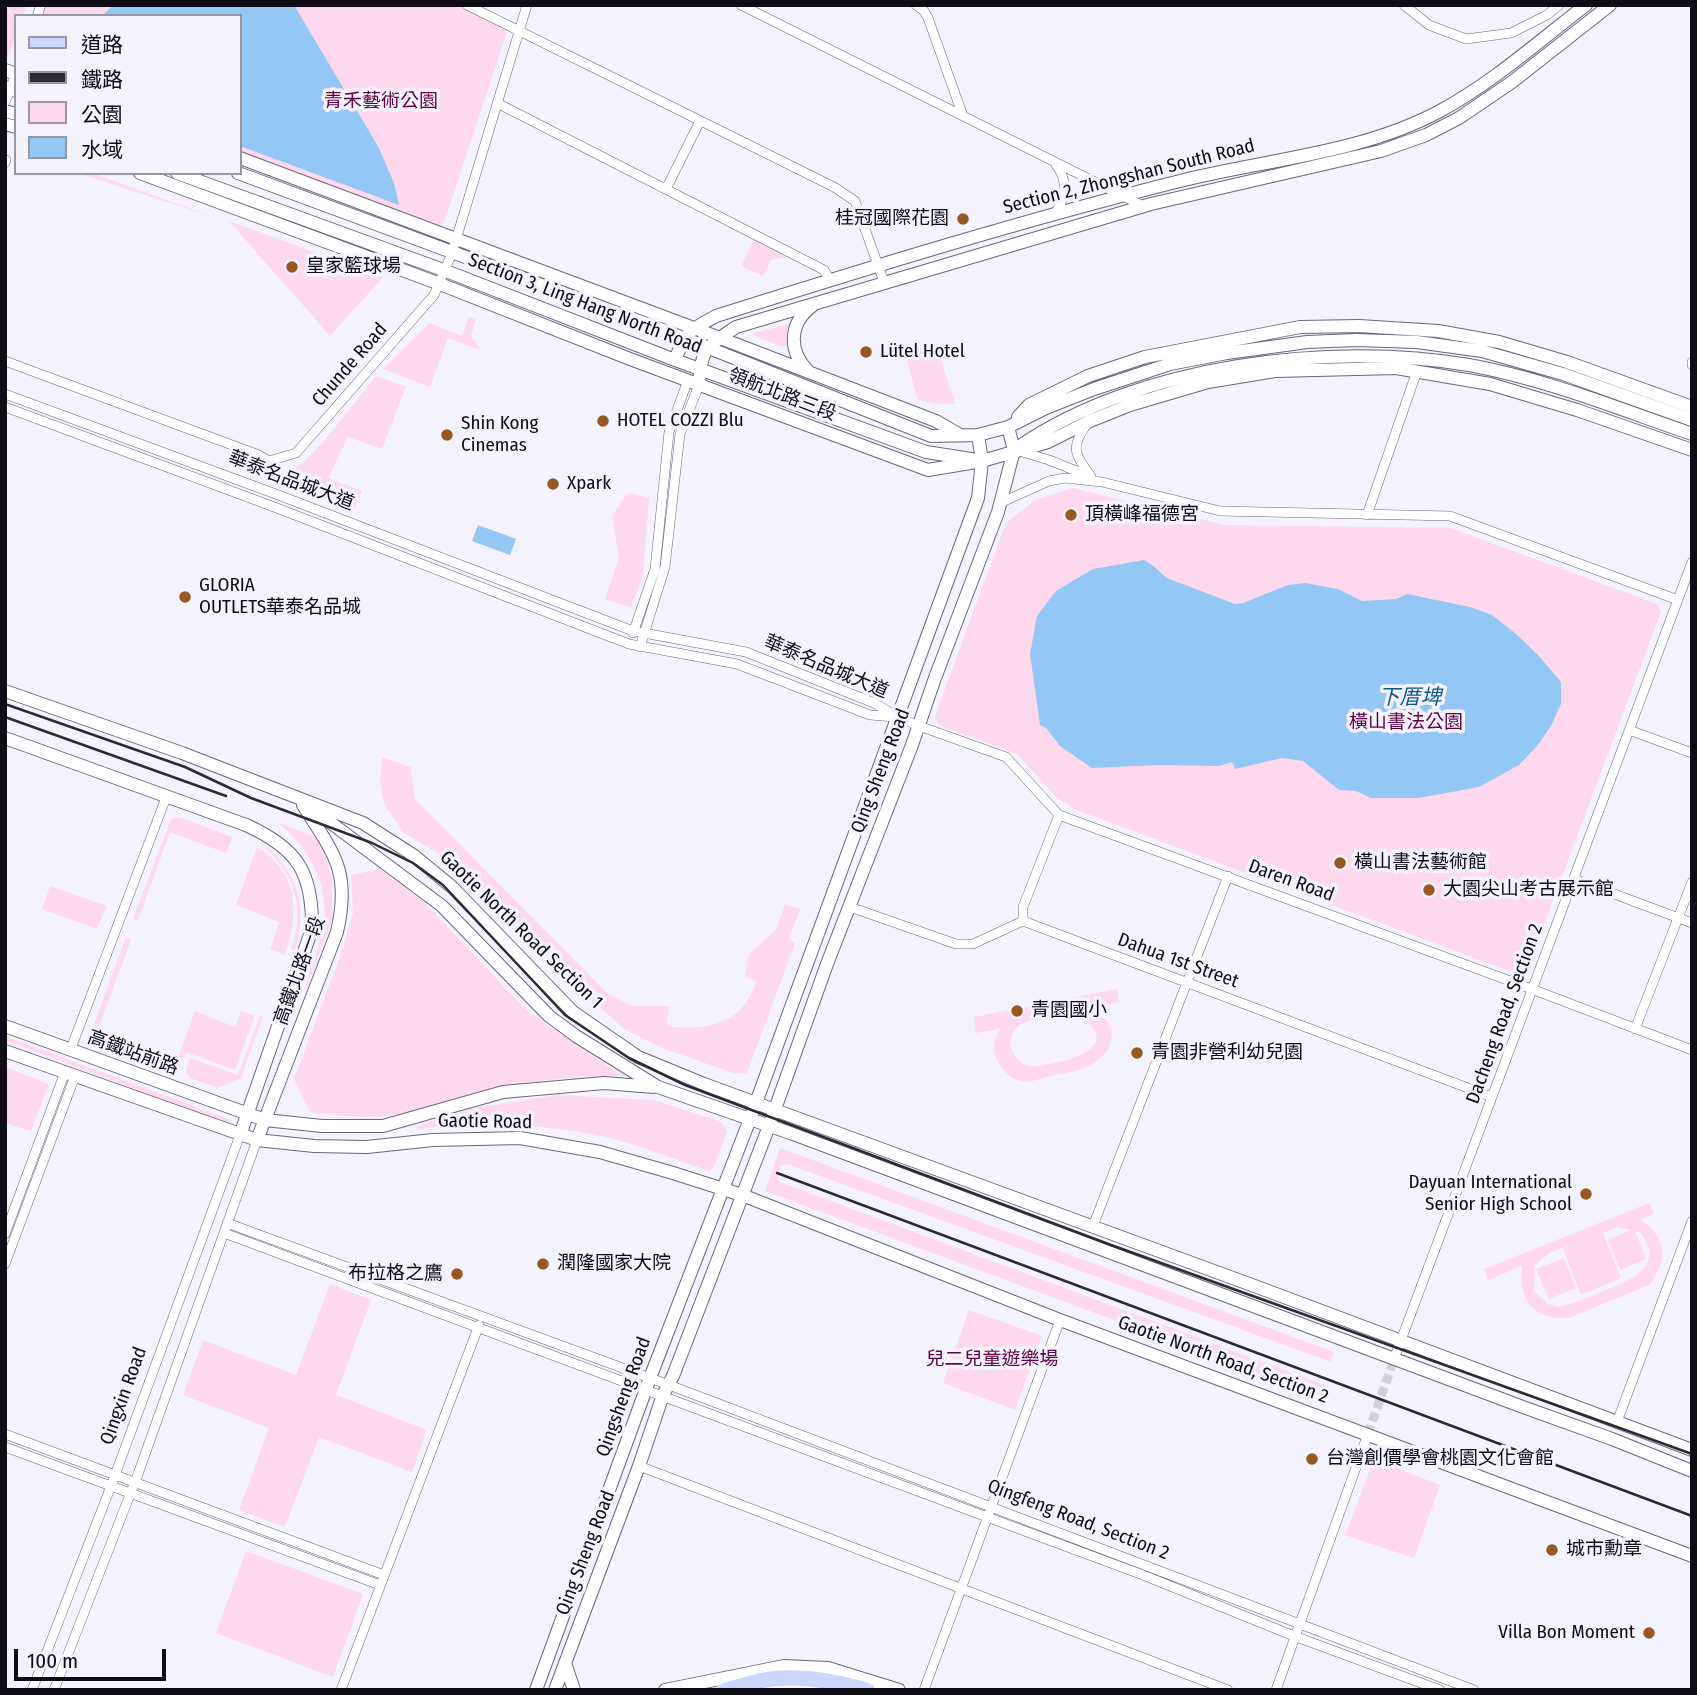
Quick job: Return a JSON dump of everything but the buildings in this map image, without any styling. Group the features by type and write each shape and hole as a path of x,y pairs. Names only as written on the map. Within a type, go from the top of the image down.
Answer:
{"main road":[{"path":"723,1684 801,1677 843,1683 868,1690"}],"street":[{"path":"467,5 834,187 855,201 884,282"},
{"name":"Chunde Road","path":"5,361 269,461 296,453 434,295 440,284 452,253 527,5"},
{"path":"916,5 928,18 963,116"},
{"path":"1404,5 1429,25 1466,39 1511,33 1547,15 1559,5"},
{"name":"Section 2, Zhongshan South Road","path":"675,360 683,338 694,328 716,316 1123,195 1338,147 1405,126 1440,111 1476,88 1586,5"},
{"name":"Section 2, Zhongshan South Road","path":"706,347 736,327 884,282 1143,206 1381,151 1426,135 1459,118 1512,82 1610,5"},
{"path":"743,6 1143,206"},
{"path":"5,102 10,89"},
{"path":"497,103 824,270 830,281"},
{"path":"666,189 700,121"},
{"name":"領航北路三段","path":"242,159 936,421 960,435"},
{"path":"1053,161 1063,173 1065,186 1060,207 1053,215"},
{"name":"Section 3, Ling Hang North Road","path":"242,174 683,338 931,436 978,435 1008,427 1094,389 1170,365 1227,353 1294,344 1356,340 1418,342 1482,351 1563,374 1692,421"},
{"name":"領航北路三段","path":"145,175 928,470 982,461 1014,450"},
{"name":"Section 3, Ling Hang North Road","path":"182,175 926,452 982,461"},
{"path":"811,373 795,352 793,336 797,321 816,303"},
{"path":"1008,427 1029,405 1088,376 1145,357 1300,327 1359,326 1438,331 1499,342 1567,362 1692,407"},
{"path":"629,643 655,569 669,432 700,369 706,347"},
{"path":"1014,450 1041,432 1116,398 1189,376 1235,365 1347,356 1418,359 1468,365 1517,376 1692,434"},
{"path":"675,360 694,382"},
{"path":"1014,450 1048,442 1130,405 1208,382 1275,371 1396,368 1490,384 1577,410 1692,450"},
{"path":"1367,515 1416,371"},
{"path":"640,647 665,567 680,434 694,382"},
{"name":"華泰名品城大道","path":"5,394 274,492 633,631 746,652 874,703 898,717"},
{"name":"華泰名品城大道","path":"5,407 640,647 737,664 870,715 898,717"},
{"path":"1090,421 1077,438 1076,451 1081,464 1091,477"},
{"name":"Qing Sheng Road","path":"769,1126 1000,503 1014,450 1008,427"},
{"name":"Qing Sheng Road","path":"750,1119 978,498 982,461 978,435"},
{"path":"1014,450 1049,460 1102,482"},
{"path":"1000,503 1027,490 1061,479 1102,482 1220,511 1450,516 1678,600"},
{"name":"Dacheng Road, Section 2","path":"1394,1359 1692,562"},
{"name":"Gaotie North Road Section 1","path":"5,691 182,753 363,823 413,855 452,887 573,1012 638,1057 756,1103"},
{"name":"Daren Road","path":"898,717 1006,757 1059,815 1692,1050"},
{"path":"1629,730 1692,753"},
{"path":"5,738 167,795 70,1051"},
{"name":"高鐵北路一段","path":"167,795 273,837 300,866 309,887 312,929 248,1114"},
{"name":"Gaotie North Road Section 1","path":"299,799 442,906 549,1016 576,1036 658,1087 750,1119"},
{"name":"高鐵北路一段","path":"265,1120 337,932 342,910 342,883 336,858 299,799"},
{"path":"850,908 956,944 972,944 1023,921 1023,907 1059,815"},
{"path":"1093,1226 1228,876"},
{"path":"1574,879 1692,923"},
{"path":"1635,1029 1692,882"},
{"name":"Dahua 1st Street","path":"1023,921 1492,1097"},
{"name":"高鐵站前路","path":"5,1026 248,1114"},
{"path":"5,1051 240,1135"},
{"path":"5,1234 70,1074"},
{"path":"5,1264 70,1074"},
{"name":"Gaotie Road","path":"265,1120 322,1126 383,1126 503,1092 604,1083 658,1087"},
{"path":"756,1103 1692,1450"},
{"path":"248,1114 265,1120"},
{"name":"Qingxin Road","path":"32,1690 111,1486 248,1114"},
{"path":"750,1119 1692,1471"},
{"name":"Qingsheng Road","path":"536,1690 750,1119"},
{"name":"Qingxin Road","path":"54,1690 131,1492 265,1120"},
{"path":"724,1189 742,1195 769,1126"},
{"name":"Gaotie Road","path":"240,1135 257,1140 314,1146 367,1147 433,1140 520,1138 600,1152 724,1189"},
{"name":"Qing Sheng Road","path":"555,1690 666,1390 742,1195"},
{"name":"Gaotie North Road, Section 2","path":"742,1195 1060,1320 1692,1556"},
{"path":"1617,1422 1692,1221"},
{"path":"227,1223 482,1317 649,1384"},
{"path":"224,1233 478,1327 666,1390"},
{"path":"341,1690 482,1317"},
{"path":"924,1690 1060,1320"},
{"name":"Qingfeng Road, Section 2","path":"666,1390 991,1506 1474,1690"},
{"name":"Qingfeng Road, Section 2","path":"666,1390 1294,1636 1440,1690"},
{"path":"5,1434 382,1580"},
{"path":"1276,1690 1368,1434"},
{"path":"5,1447 382,1580"},
{"path":"639,1466 1228,1690"},
{"path":"565,1663 573,1690"},
{"path":"697,1690 784,1666 828,1668 899,1690"},
{"path":"665,1690 723,1684"}],"green space":[{"path":"5,5 27,5 24,14 14,14 14,40 7,59"},
{"name":"青禾藝術公園","path":"43,5 461,5 508,29 444,223 437,227 242,155 242,14 40,14"},
{"path":"84,175 98,175 219,219"},
{"path":"229,221 383,277 330,336"},
{"path":"754,239 788,257 771,260 763,276 741,266"},
{"path":"469,317 476,319 471,336 480,350 448,338 430,387 383,369 429,323 462,336"},
{"path":"789,324 786,345 783,347 750,334"},
{"path":"935,341 955,404 918,400 904,351"},
{"path":"376,376 406,387 382,449 348,437 328,478 362,491 355,509 279,480 305,461"},
{"name":"橫山書法公園","path":"1072,488 1225,525 1451,528 1657,604 1661,612 1529,965 1509,971 1074,809 1055,796 1017,754 939,725 935,716 1006,523 1035,500"},
{"path":"631,493 649,498 643,575 631,608 605,599 619,558 612,516 626,495"},
{"path":"382,757 413,768 411,771 415,799 608,994 632,1006 669,1006 667,1026 708,1026 736,1013 747,1001 757,982 745,976 749,954 776,930 785,904 800,909 789,939 795,943 747,1073 733,1073 662,1048 623,1028 544,957 448,859 404,833 384,804 380,783"},
{"path":"179,817 232,837 226,853 170,832 138,920 133,919 171,819"},
{"path":"277,822 316,837 332,878 332,920 305,991 322,933 324,901 316,871 309,857 300,844"},
{"path":"267,846 286,869 298,894 300,921 295,950 291,949 297,921 295,894 284,870 265,848"},
{"path":"257,847 281,869 292,895 292,924 285,955 270,949 280,920 279,922 236,905"},
{"path":"380,869 427,905 527,1011 622,1076 567,1078 513,1085 394,1115 358,1117 310,1112 294,1079 353,914 351,875"},
{"path":"50,886 107,906 97,929 42,909"},
{"path":"126,937 131,940 98,1029 152,1050 148,1058 142,1060 92,1041 90,1035"},
{"path":"1117,989 1119,1002 1092,1008 1102,1016 1111,1032 1111,1040 1103,1056 1080,1070 1028,1082 1013,1078 999,1063 994,1044 1000,1029 976,1033 974,1017","holes":["1070,1014 1093,1028 1097,1037 1094,1045 1087,1051 1065,1060 1035,1066 1027,1065 1016,1057 1012,1050 1012,1036 1021,1024"]},
{"path":"195,1011 235,1027 241,1011 253,1015 235,1070 186,1052 178,1072 173,1072"},
{"path":"260,1016 263,1017 241,1078 218,1088 190,1078 186,1071 190,1058 238,1075"},
{"path":"5,1036 229,1120 226,1123 5,1040"},
{"path":"5,1067 49,1084 31,1131 5,1123"},
{"path":"558,1095 654,1100 722,1122 727,1132 714,1167 709,1171 620,1141 569,1130 504,1125 416,1127 474,1108"},
{"path":"780,1148 1334,1352 1331,1362 787,1164 780,1166 777,1175 780,1182 1325,1385 1322,1397 765,1191"},
{"path":"1649,1203 1654,1214 1640,1220 1656,1234 1662,1250 1660,1267 1649,1285 1569,1318 1546,1316 1530,1306 1521,1278 1522,1266 1488,1280 1484,1269","holes":["1617,1227 1631,1230 1608,1240 1620,1270 1646,1259 1635,1231 1640,1232 1647,1244 1649,1255 1647,1264 1633,1278 1585,1299 1558,1307 1548,1304 1534,1291 1535,1265 1549,1253 1573,1244 1563,1249 1581,1295 1621,1278 1603,1233"]},
{"path":"1564,1258 1576,1288 1549,1299 1536,1269"},
{"path":"330,1284 371,1300 336,1395 427,1430 412,1472 319,1437 285,1527 239,1510 269,1428 183,1395 203,1340 296,1375"},
{"name":"兒二兒童遊樂場","path":"969,1310 1042,1336 1015,1410 943,1383"},
{"path":"1374,1459 1440,1485 1414,1558 1345,1535"},
{"path":"246,1551 363,1594 333,1677 216,1633"}],"water":[{"path":"113,5 294,5 379,148 394,183 399,205 242,147 242,14 104,14"},
{"path":"478,525 516,539 510,555 472,541"},
{"name":"下厝埤","path":"1144,560 1167,578 1235,604 1288,585 1305,583 1338,589 1362,601 1396,599 1407,594 1470,607 1492,615 1538,655 1561,682 1561,704 1551,726 1519,765 1479,787 1419,798 1371,798 1356,791 1339,790 1303,761 1282,758 1235,769 1232,762 1219,766 1092,768 1060,746 1046,728 1040,725 1030,654 1037,616 1056,591 1093,569"}],"tunnel":[{"path":"1368,1434 1394,1359"}],"railway":[{"path":"5,704 185,767 251,798 372,843 413,863 443,885 565,1015 629,1058 685,1085 1111,1245 1692,1454"},
{"path":"5,717 226,796"},
{"path":"777,1173 1692,1516"}],"place":[{"name":"桂冠國際花園","path":"963,219"},
{"name":"皇家籃球場","path":"292,267"},
{"name":"Lütel Hotel","path":"866,352"},
{"name":"HOTEL COZZI Blu","path":"603,421"},
{"name":"Shin Kong Cinemas","path":"447,435"},
{"name":"Xpark","path":"553,484"},
{"name":"頂橫峰福德宮","path":"1071,515"},
{"name":"GLORIA OUTLETS華泰名品城","path":"185,597"},
{"name":"橫山書法藝術館","path":"1340,863"},
{"name":"大園尖山考古展示館","path":"1429,890"},
{"name":"青園國小","path":"1017,1011"},
{"name":"青園非營利幼兒園","path":"1137,1053"},
{"name":"Dayuan International Senior High School","path":"1586,1194"},
{"name":"潤隆國家大院","path":"543,1264"},
{"name":"布拉格之鷹","path":"457,1274"},
{"name":"台灣創價學會桃園文化會館","path":"1312,1459"},
{"name":"城市勳章","path":"1552,1550"},
{"name":"Villa Bon Moment","path":"1649,1633"}]}
